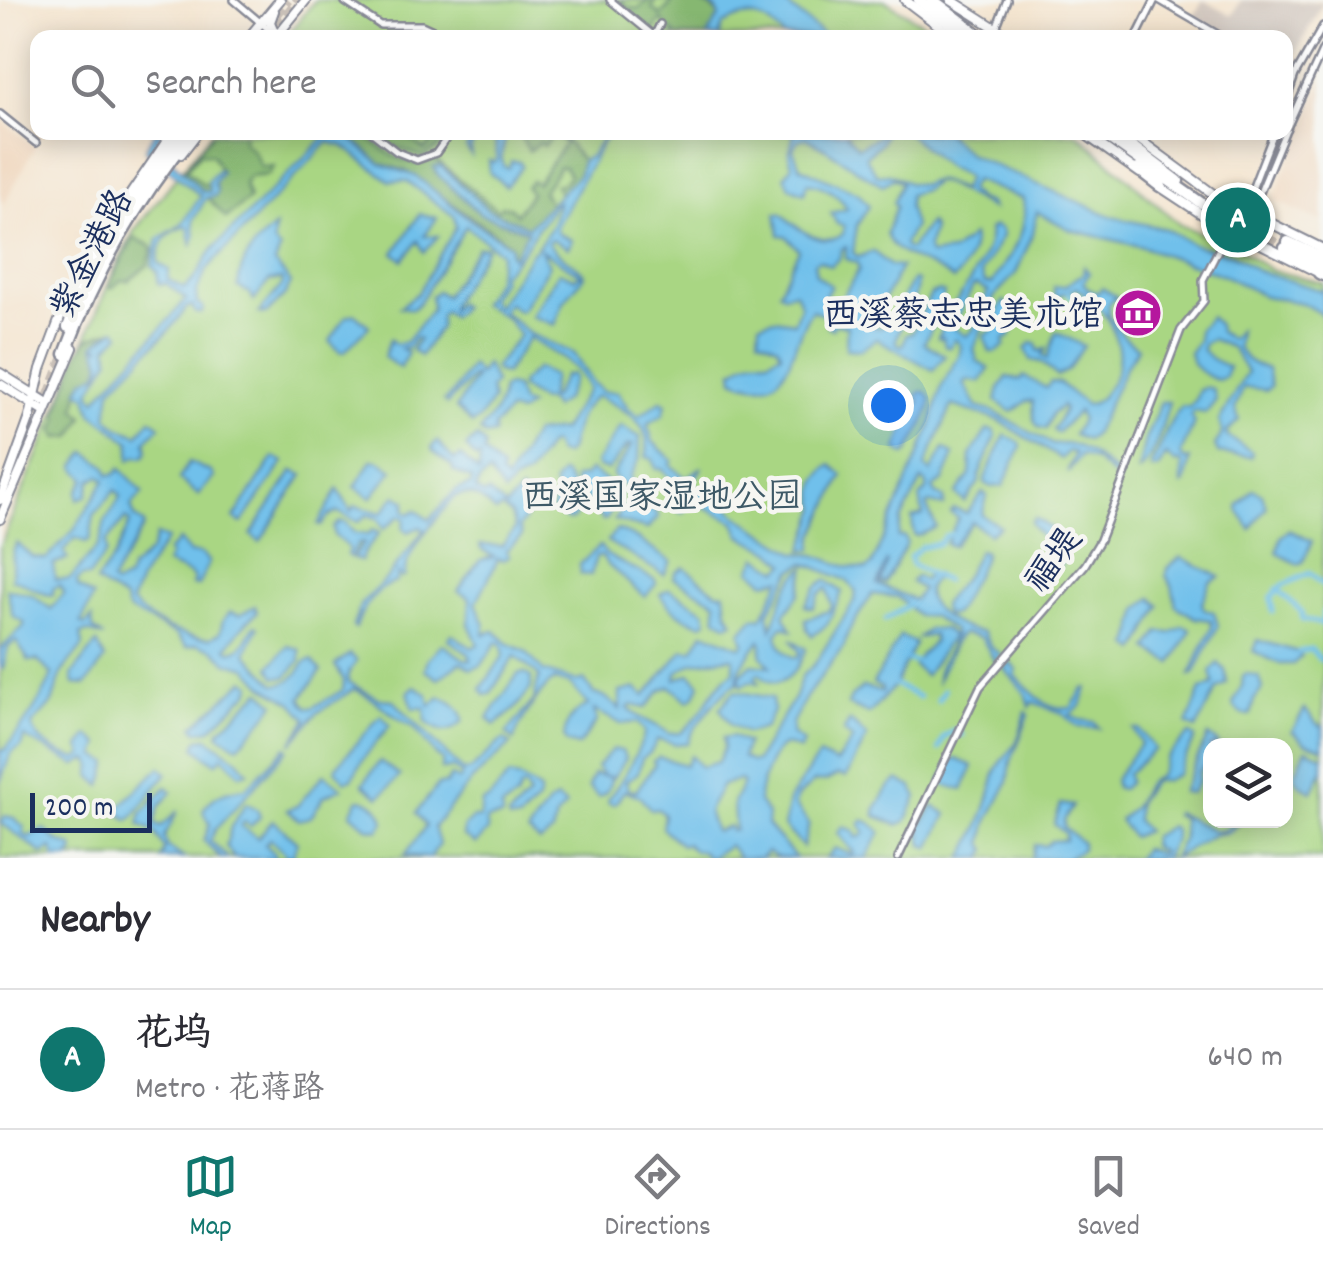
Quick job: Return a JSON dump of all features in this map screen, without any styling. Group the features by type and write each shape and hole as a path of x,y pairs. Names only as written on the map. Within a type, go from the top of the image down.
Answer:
{"highway":[{"path":"919,0 958,30"},
{"path":"933,0 972,30"},
{"path":"169,155 174,140"},
{"path":"169,155 186,140"},
{"path":"1097,140 1160,186"},
{"path":"1112,140 1202,200 1126,140"},
{"path":"1129,140 1167,163"},
{"name":"紫金港路","path":"92,278 123,213 169,155"},
{"path":"132,190 158,169"},
{"path":"145,200 158,169"},
{"path":"62,353 114,218"},
{"path":"92,278 128,226"},
{"path":"1322,272 1287,245 1323,258"}],"main road":[{"path":"256,30 282,0"},
{"path":"273,30 270,19 282,0"},
{"path":"281,30 306,0"},
{"path":"905,0 944,30"},
{"path":"952,0 999,30"},
{"path":"1139,140 1167,163 1248,212 1323,249"},
{"path":"1160,186 1229,229 1322,272"},
{"name":"紫金港路","path":"0,500 63,310 85,265 132,190"},
{"name":"紫金港路","path":"0,519 92,299 145,200"},
{"path":"0,373 33,402"},
{"path":"0,384 47,408"}],"street":[{"path":"234,0 268,30"},
{"path":"610,0 647,30"},
{"path":"996,28 1006,0"},
{"path":"1141,30 1158,0 1210,30"},
{"path":"345,2 380,25 412,24 430,30"},
{"path":"658,30 661,26"},
{"path":"1293,82 1323,26"},
{"path":"1293,114 1323,48"},
{"path":"0,114 30,138"},
{"path":"32,140 36,143"},
{"path":"381,140 417,160 436,153 445,140"},
{"path":"1248,212 1271,140"},
{"path":"1229,229 1248,212 1281,140"},
{"name":"福堤","path":"898,858 980,687 1085,565 1100,540 1181,330 1204,301 1203,280 1229,229"}],"shaded area":[{"path":"1203,0 1232,16 1241,0 1323,2 1293,58 1293,30 1220,30 1193,17"},
{"path":"1323,82 1323,222 1273,200"},
{"path":"0,120 35,147 4,204 0,200"}],"green space":[{"path":"315,0 884,0 933,30 292,30"},
{"path":"621,0 625,6 638,9 648,0 655,0 652,8 660,15 671,4 669,0 691,1 705,4 719,17 711,30 670,30 661,20 652,30 624,8"},
{"name":"西溪国家湿地公园","path":"206,140 1085,140 1180,225 1232,245 1271,270 1323,283 1323,858 0,858 0,546 134,231"},
{"path":"207,140 243,140 261,167 274,166 268,175 249,177 244,184 249,199 226,218 208,198 217,192 214,183 221,172 212,155 200,153 186,170 209,185 210,192 202,191 181,172"},
{"path":"353,140 370,140 406,161 434,158 497,210 510,207 516,214 531,193 526,187 532,180 537,183 565,143 561,140 566,140 583,162 579,174 559,193 555,185 564,183 569,175 564,167 559,167 543,191 550,204 528,227 488,210 441,166 435,172 481,214 529,232 513,258 511,245 406,171 381,164"},
{"path":"385,140 413,140 424,150 435,140 443,140 422,157"},
{"path":"522,140 549,140 544,146 539,143 529,151"},
{"path":"134,238 153,250 147,266 112,288 108,286"},
{"path":"116,329 96,344 102,348 96,348 102,363 99,373 80,386 76,409 84,416 72,437 58,438 54,430 59,419 57,413 79,351 89,338"}],"water":[{"path":"704,0 781,0 817,30 776,30 749,16 723,25 721,30 711,30 719,17 717,10"},
{"path":"150,140 158,140 158,147 202,191 210,192 208,181 218,170 221,172 214,183 215,196 206,198 193,220 192,247 188,226 170,234 160,249 158,263 169,270 168,279 184,288 212,250 322,140 353,140 381,164 416,176 472,221 511,246 513,258 528,231 481,214 434,167 441,166 488,210 528,227 579,174 582,160 605,140 556,227 557,233 572,240 568,248 552,239 548,242 585,275 564,301 555,325 531,316 559,272 575,278 581,275 541,250 549,265 522,309 518,311 508,303 502,311 530,334 573,353 592,382 603,392 618,392 628,408 639,416 661,401 666,404 663,415 647,424 653,442 673,461 670,465 686,478 702,467 694,482 706,497 725,503 737,516 796,553 815,555 847,567 867,569 872,565 961,346 955,339 949,348 943,338 938,338 945,319 939,315 924,343 945,356 933,370 877,339 860,350 846,349 847,326 835,323 832,329 827,326 828,317 812,310 779,378 769,384 754,385 734,379 733,371 745,363 768,360 781,353 778,346 759,338 760,323 774,319 794,322 801,305 795,292 779,291 799,250 786,236 779,235 776,213 819,238 827,240 843,234 844,226 837,224 831,213 847,209 836,195 813,184 807,183 804,193 790,187 785,176 792,166 789,154 792,140 798,140 793,149 800,167 858,193 869,206 857,225 853,253 859,257 873,251 890,266 901,267 879,308 874,327 882,327 890,320 913,280 917,281 896,341 899,345 912,333 931,294 944,293 940,306 950,310 982,259 989,230 994,226 1002,236 981,273 985,283 992,284 1021,234 1023,199 974,180 968,190 992,209 941,182 909,195 914,226 904,244 906,248 910,249 929,223 933,229 927,248 930,255 952,252 972,236 968,260 953,280 905,255 890,242 886,234 901,183 894,178 883,185 810,140 852,140 858,147 882,140 865,157 877,175 890,174 923,185 929,182 939,181 962,190 967,177 944,165 915,140 954,140 970,155 1113,217 1166,229 1194,245 1232,254 1258,271 1323,291 1323,315 1302,303 1264,296 1225,276 1143,247 1071,230 1037,212 1033,234 1016,273 994,297 974,349 977,361 989,369 980,382 964,383 977,407 994,412 1053,445 1081,448 1119,475 1117,479 1095,460 1081,455 1067,473 1075,453 1068,451 1061,459 998,420 952,405 925,467 931,472 944,449 954,455 943,481 933,488 944,498 944,506 926,505 936,527 914,535 912,518 923,515 920,497 927,490 922,480 901,520 898,537 905,537 907,543 885,583 880,582 887,561 877,584 914,600 922,589 911,582 916,576 923,580 928,574 935,574 928,595 932,605 950,621 983,632 1001,655 995,662 982,638 963,633 937,681 953,630 932,616 918,616 898,597 872,594 848,632 844,646 792,723 792,734 803,742 800,750 787,746 778,749 763,780 759,802 768,814 767,825 796,858 779,858 767,852 761,858 739,858 729,845 709,858 686,843 681,845 662,828 664,815 658,809 651,810 640,796 624,791 615,804 609,803 643,738 645,731 637,722 622,724 594,710 597,721 578,746 567,743 564,738 568,723 588,705 570,684 554,680 531,707 514,740 506,734 534,700 539,676 515,656 490,694 485,695 481,689 504,655 501,643 496,643 481,666 471,669 461,662 438,679 425,670 428,659 442,644 471,660 469,654 448,639 452,634 472,648 478,644 469,624 470,598 458,591 480,560 494,557 480,545 502,546 515,529 511,515 502,508 496,512 473,496 456,496 416,546 405,576 401,578 398,573 396,582 376,594 356,628 353,626 361,604 388,577 424,530 420,527 408,532 403,528 405,519 399,516 384,529 377,518 367,515 358,522 338,512 328,516 321,526 318,524 338,489 351,512 355,506 382,513 396,495 406,501 405,511 409,514 416,510 429,520 456,490 471,485 472,479 453,471 433,451 437,441 454,460 461,456 479,473 480,457 476,458 466,447 477,437 506,481 534,433 562,430 588,389 571,364 529,337 505,374 494,368 520,335 506,318 481,303 496,280 501,253 466,226 419,303 413,309 400,307 418,293 456,227 454,216 407,181 390,181 343,146 328,142 207,269 196,293 202,313 187,307 111,389 107,417 118,427 138,435 151,419 160,426 146,441 148,450 144,457 130,460 130,442 92,413 87,396 79,391 84,380 99,373 102,363 95,346 102,348 95,344 116,329 120,334 108,346 110,359 90,392 96,400 186,299 166,283 159,284 152,266 158,239 181,225 201,196 145,150","holes":["557,202 545,237 496,307 489,299 502,280 501,274","846,247 846,259 857,262 859,269 838,305 831,306 823,299 831,286 816,274 814,263 819,260 830,266 839,259","973,286 988,291 973,330 966,336 954,328","597,396 635,418 641,426 646,435 646,457 653,459 656,469 662,469 686,492 677,510 682,513 693,501 735,522 740,535 773,552 786,564 779,570 758,557 751,570 765,582 781,579 762,618 754,617 741,632 741,647 704,632 693,650 683,650 645,696 636,688 620,692 620,709 604,696 594,694 584,680 578,682 543,671 525,651 507,643 495,631 484,634 485,625 476,603 498,559 509,556 506,551 522,536 519,527 529,506 535,503 520,491 506,507 488,492 484,495 476,490 479,481 489,473 504,493 513,482 527,476 548,445 553,444 557,454 564,455 569,451 584,408","805,563 846,580 856,591 855,600 815,664 802,676 795,697 756,761 742,757 747,743 732,736 723,738 724,748 718,762 701,767 691,756 685,765 659,757 636,791 628,790 626,781 638,773 642,758 658,739 688,743 709,710 737,684 740,668 760,640 761,654 770,666 752,664 740,675 742,686 750,681 759,683 755,676 759,673 774,682 794,672 806,649 791,639 800,652 797,658 789,655 777,634 783,626 792,630 784,615 799,594 806,567 789,586 772,629 768,614 792,571","731,657 734,671 681,733 669,734 628,708 646,708 660,691 670,686 688,701 700,684 690,674 676,679 677,672 693,663","740,780 743,783 733,803 735,830 731,831 730,826 715,832 708,811 722,785"]},
{"path":"495,140 505,140 501,158 504,167 509,168 511,161 522,166 506,186 490,173 489,160 497,159"},
{"path":"420,214 437,218 424,236 438,236 424,252 418,241 403,260 394,253"},
{"path":"275,227 273,242 280,250 275,263 291,283 266,314 259,313 283,284 282,279 269,281 254,301 250,293 238,287 239,278 249,253"},
{"path":"478,247 487,247 451,304 451,309 457,303 461,307 452,317 444,311 440,327 420,356 412,350 419,339 415,338 409,347 401,348 408,353 400,368 384,357 390,339 395,344 406,342 432,309 431,296 437,291 445,296"},
{"path":"1084,267 1089,273 1084,282 1088,289 1097,293 1102,288 1117,297 1109,304 1108,315 1138,348 1095,433 1087,440 1073,435 1081,420 1078,411 1057,433 1053,430 1064,410 1062,406 1051,415 1046,429 1038,427 1034,420 1033,401 1012,412 996,401 1007,377 1021,380 1024,376 1046,388 1051,382 1059,383 1086,405 1097,400 1110,385 1118,359 1107,318 1077,288 1055,297 1054,287 1064,286 1083,274"},
{"path":"1004,301 1011,310 1014,304 1019,308 1020,319 1009,338 1004,339 1005,345 990,352 984,336 996,328 999,307"},
{"path":"355,314 369,326 344,352 339,351 330,341 346,316"},
{"path":"1210,317 1219,332 1231,339 1239,330 1240,352 1267,369 1271,386 1267,390 1244,387 1235,408 1239,420 1227,432 1227,436 1252,452 1251,457 1218,453 1215,445 1223,433 1219,421 1247,372 1232,348 1212,339 1202,349 1228,367 1225,377 1213,378 1193,363 1189,353 1198,341 1198,330"},
{"path":"1056,332 1084,346 1068,370 1057,376 1041,362 1031,360 1026,349 1031,343 1037,344 1038,351 1046,349 1042,355 1047,359"},
{"path":"486,364 495,383 490,388 493,400 472,424 456,408 476,376 447,404 444,401 471,365 479,374"},
{"path":"537,368 553,376 549,398 564,376 572,374 574,378 565,399 554,408 547,400 540,401 521,388 521,383"},
{"path":"506,386 515,387 521,403 529,406 520,413 509,411 494,426 494,434 485,436 480,431 495,412"},
{"path":"1205,387 1213,389 1216,400 1206,413 1194,411 1191,416 1195,422 1180,454 1185,460 1190,459 1182,485 1179,461 1175,463 1166,455 1158,468 1152,469 1151,464 1177,413 1182,406 1189,407"},
{"path":"926,392 930,405 905,455 897,449 914,406 920,403 917,395"},
{"path":"1161,402 1169,402 1161,430 1150,457 1138,471 1145,440"},
{"path":"621,426 640,437 639,460 630,477 632,489 613,475 632,445 608,470 596,463"},
{"path":"987,430 993,430 996,436 979,482 965,502 956,494 970,475 971,455"},
{"path":"1005,435 1021,447 1003,486 991,487 985,478"},
{"path":"86,452 106,466 109,475 120,468 143,492 131,506 143,528 111,582 115,585 128,579 131,569 151,551 156,535 167,539 142,576 131,602 147,616 179,632 211,638 220,633 230,612 240,615 255,606 257,612 227,648 240,648 255,625 258,627 246,653 275,684 289,680 305,662 312,660 321,671 301,698 307,707 312,708 343,690 344,680 335,665 350,654 357,661 348,674 348,682 380,699 393,700 463,771 471,770 500,742 511,744 472,780 434,827 439,844 429,858 405,855 426,826 416,813 438,785 446,784 451,776 459,780 462,774 452,768 441,769 443,760 413,726 354,689 317,713 291,744 307,719 293,703 264,686 248,668 228,663 213,649 197,644 187,647 176,635 128,610 125,600 96,582 115,556 130,522 126,518 106,542 106,553 89,577 82,576 77,581 78,587 93,597 81,623 85,625 92,618 93,629 104,637 81,634 83,646 62,672 52,703 32,725 50,747 78,759 83,755 80,747 89,735 100,745 96,756 109,763 102,786 91,776 90,761 76,765 24,737 21,747 11,753 0,782 0,750 5,750 32,713 52,674 37,660 29,661 16,641 8,647 3,669 0,667 0,650 24,626 13,616 7,589 32,595 51,609 64,593 59,585 53,589 53,595 12,579 13,552 17,543 32,557 46,559 75,529 105,480 100,476 91,480 87,496 78,499 86,479 75,467","holes":["115,490 121,496 105,522 99,545 70,579 55,580 53,564 68,559 63,551 75,538 86,542 90,539 94,515"]},
{"path":"274,457 284,462 242,523 234,518"},
{"path":"372,460 393,470 371,498 355,487"},
{"path":"189,462 214,477 198,495 179,479"},
{"path":"831,465 843,475 814,537 813,549 803,550 818,508 816,484"},
{"path":"590,470 621,492 607,519 603,520 575,484 574,478 584,477"},
{"path":"293,471 303,475 260,542 251,535"},
{"path":"562,473 582,507 573,519 567,520 552,510 557,493 553,484"},
{"path":"1253,489 1262,494 1266,507 1251,529 1238,506"},
{"path":"983,492 987,496 982,515 1000,526 989,534 972,522 953,546 946,544 958,518 951,513 954,509 967,513"},
{"path":"633,495 658,514 647,529 614,520"},
{"path":"1035,518 1066,539 1065,559 1054,572 1036,565 1053,543 1051,538 1043,540 1033,527 1031,522"},
{"path":"345,522 354,533 379,533 361,561 353,558 364,543 359,543 350,557 347,555 349,548 334,535 333,528"},
{"path":"617,530 671,561 664,575 607,541"},
{"path":"1289,530 1312,541 1303,562 1298,564 1277,553 1281,537"},
{"path":"179,540 190,553 201,554 209,562 198,586 192,585 194,579 190,574 166,564 170,555 167,552"},
{"path":"600,546 607,555 655,580 645,597 602,556 596,556 591,575 581,574 580,564"},
{"path":"979,550 985,552 982,562 956,611 946,615 943,603 965,576"},
{"path":"1181,557 1220,577 1210,582 1202,603 1204,610 1214,612 1218,626 1190,675 1212,627 1211,620 1196,618 1176,606 1166,576 1167,568"},
{"path":"684,567 716,592 725,593 733,622 728,625 716,618 716,602 674,578"},
{"path":"826,580 842,592 827,625 812,636 805,619 829,611 832,606 827,588 819,594 813,608 805,606 816,587"},
{"path":"669,589 705,611 707,621 697,623 673,609 660,594"},
{"path":"1152,598 1160,606 1137,651 1130,646 1139,609"},
{"path":"1183,626 1191,630 1172,663 1148,649 1159,632 1171,633"},
{"path":"928,629 944,629 952,636 925,676 914,666 934,642 933,635 918,638"},
{"path":"900,636 915,643 895,685 869,714 848,705 863,687 882,692 873,684"},
{"path":"1257,640 1299,652 1301,657 1293,664 1280,664 1253,651"},
{"path":"97,643 105,659 86,685 74,684 72,675"},
{"path":"288,646 300,650 300,661 286,677 275,677 270,667"},
{"path":"1009,662 1027,688 1054,706 1071,708 1087,688 1081,706 1070,715 1094,722 1099,728 1078,727 1062,713 1033,702 1030,707 1026,694 1004,668"},
{"path":"1218,663 1225,670 1227,683 1217,689 1196,729 1187,724 1201,690 1214,684 1211,671"},
{"path":"518,674 531,677 531,688 515,709 495,725 488,718"},
{"path":"1247,674 1259,677 1263,688 1250,715 1233,704"},
{"path":"245,680 252,684 249,692 211,729 197,731 194,726"},
{"path":"415,686 428,695 430,706 440,697 452,703 463,721 445,731 426,722 425,708 413,708 408,692"},
{"path":"261,691 275,703 265,718 238,746 219,735 220,730"},
{"path":"734,691 772,698 773,711 765,728 747,733 731,725 720,708"},
{"path":"1305,709 1323,727 1323,748 1305,743 1292,731"},
{"path":"1026,712 1029,715 1011,761 1008,782 987,823 983,843 987,850 983,858 963,858 982,818 996,772 1016,743"},
{"path":"381,715 390,725 352,779 345,781 337,766"},
{"path":"850,721 867,737 846,777 838,775 814,782 797,797 795,805 809,824 803,847 784,826 789,800 819,755 836,763 853,739 843,732"},
{"path":"1133,729 1139,729 1155,749 1127,774 1129,782 1122,789 1116,788 1114,780 1141,743"},
{"path":"1189,734 1195,738 1178,774 1153,781 1137,802 1136,820 1146,831 1132,837 1119,820 1132,809 1148,782 1159,776 1167,757"},
{"path":"208,738 248,772 240,774 223,756 216,763 195,747 199,739"},
{"path":"286,747 215,830 210,841 228,858 221,858 204,841 210,824 203,810 222,793 246,788"},
{"path":"1203,747 1198,782 1191,793 1182,792"},
{"path":"613,749 622,751 626,759 613,778 607,776 611,781 599,797 588,787 594,774 603,776 597,767"},
{"path":"1306,749 1323,756 1323,769 1312,791 1300,785 1294,776"},
{"path":"956,759 973,766 963,790 941,781"},
{"path":"380,761 400,776 379,797 363,784"},
{"path":"160,767 167,773 128,820 117,811"},
{"path":"324,774 342,788 324,796 311,817 299,820 287,810 297,806"},
{"path":"509,776 540,791 538,801 519,820 509,820 529,796 525,787 521,788 516,798 502,808 502,817 486,820 488,831 476,844 463,836 464,827 473,818 480,818 482,802"},
{"path":"898,780 912,787 917,797 906,821 898,825 876,816 875,810"},
{"path":"167,787 172,792 159,807 154,824 161,827 178,811 164,837 168,847 184,858 161,858 165,849 154,831 139,824 142,813"},
{"path":"359,799 372,803 381,813 384,821 379,830 368,828 351,813"},
{"path":"557,799 566,806 556,817 552,833 540,842 528,832 548,804"},
{"path":"246,803 257,809 260,817 251,826 244,822 241,826 258,838 273,820 297,842 293,855 289,857 270,839 265,844 275,854 274,858 234,858 226,846 231,827"},
{"path":"1061,804 1073,806 1064,827 1082,843 1082,849 1066,858 1031,858 1035,845 1065,840 1065,833 1054,824"},
{"path":"934,806 947,814 930,848 923,845 920,827"},
{"path":"1176,813 1215,831 1233,828 1173,858 1183,838 1182,818"},
{"path":"5,816 24,827 28,837 44,829 74,851 69,858 55,858 52,848 43,854 1,823"},
{"path":"863,820 881,832 866,858 827,858 835,848 854,853 838,833 843,827 861,837 865,832 860,824"},
{"path":"1170,826 1174,839 1164,858 1136,858 1144,849 1160,854 1151,846 1152,837"}],"waterway":[{"path":"1068,293 1091,299"},
{"path":"945,581 912,565 910,557 921,547 939,544 951,534"},
{"path":"1273,612 1271,598 1283,585 1310,573 1323,585"},
{"path":"1277,589 1302,612 1302,619 1323,624"},
{"path":"885,620 908,605"},
{"path":"1323,612 1323,619"},
{"path":"1299,652 1311,649 1320,660"},
{"path":"907,660 916,662"},
{"path":"895,685 919,697"},
{"path":"938,700 944,690"},
{"path":"939,749 944,737 954,731 962,735"}],"tunnel":[{"path":"264,30 288,0"},
{"path":"274,30 298,0"},
{"path":"1201,203 1285,248"},
{"path":"49,395 65,354"},
{"path":"29,430 44,390"}],"place":[{"name":"花坞","path":"1238,220"},
{"name":"西溪蔡志忠美术馆","path":"1138,313"}]}
